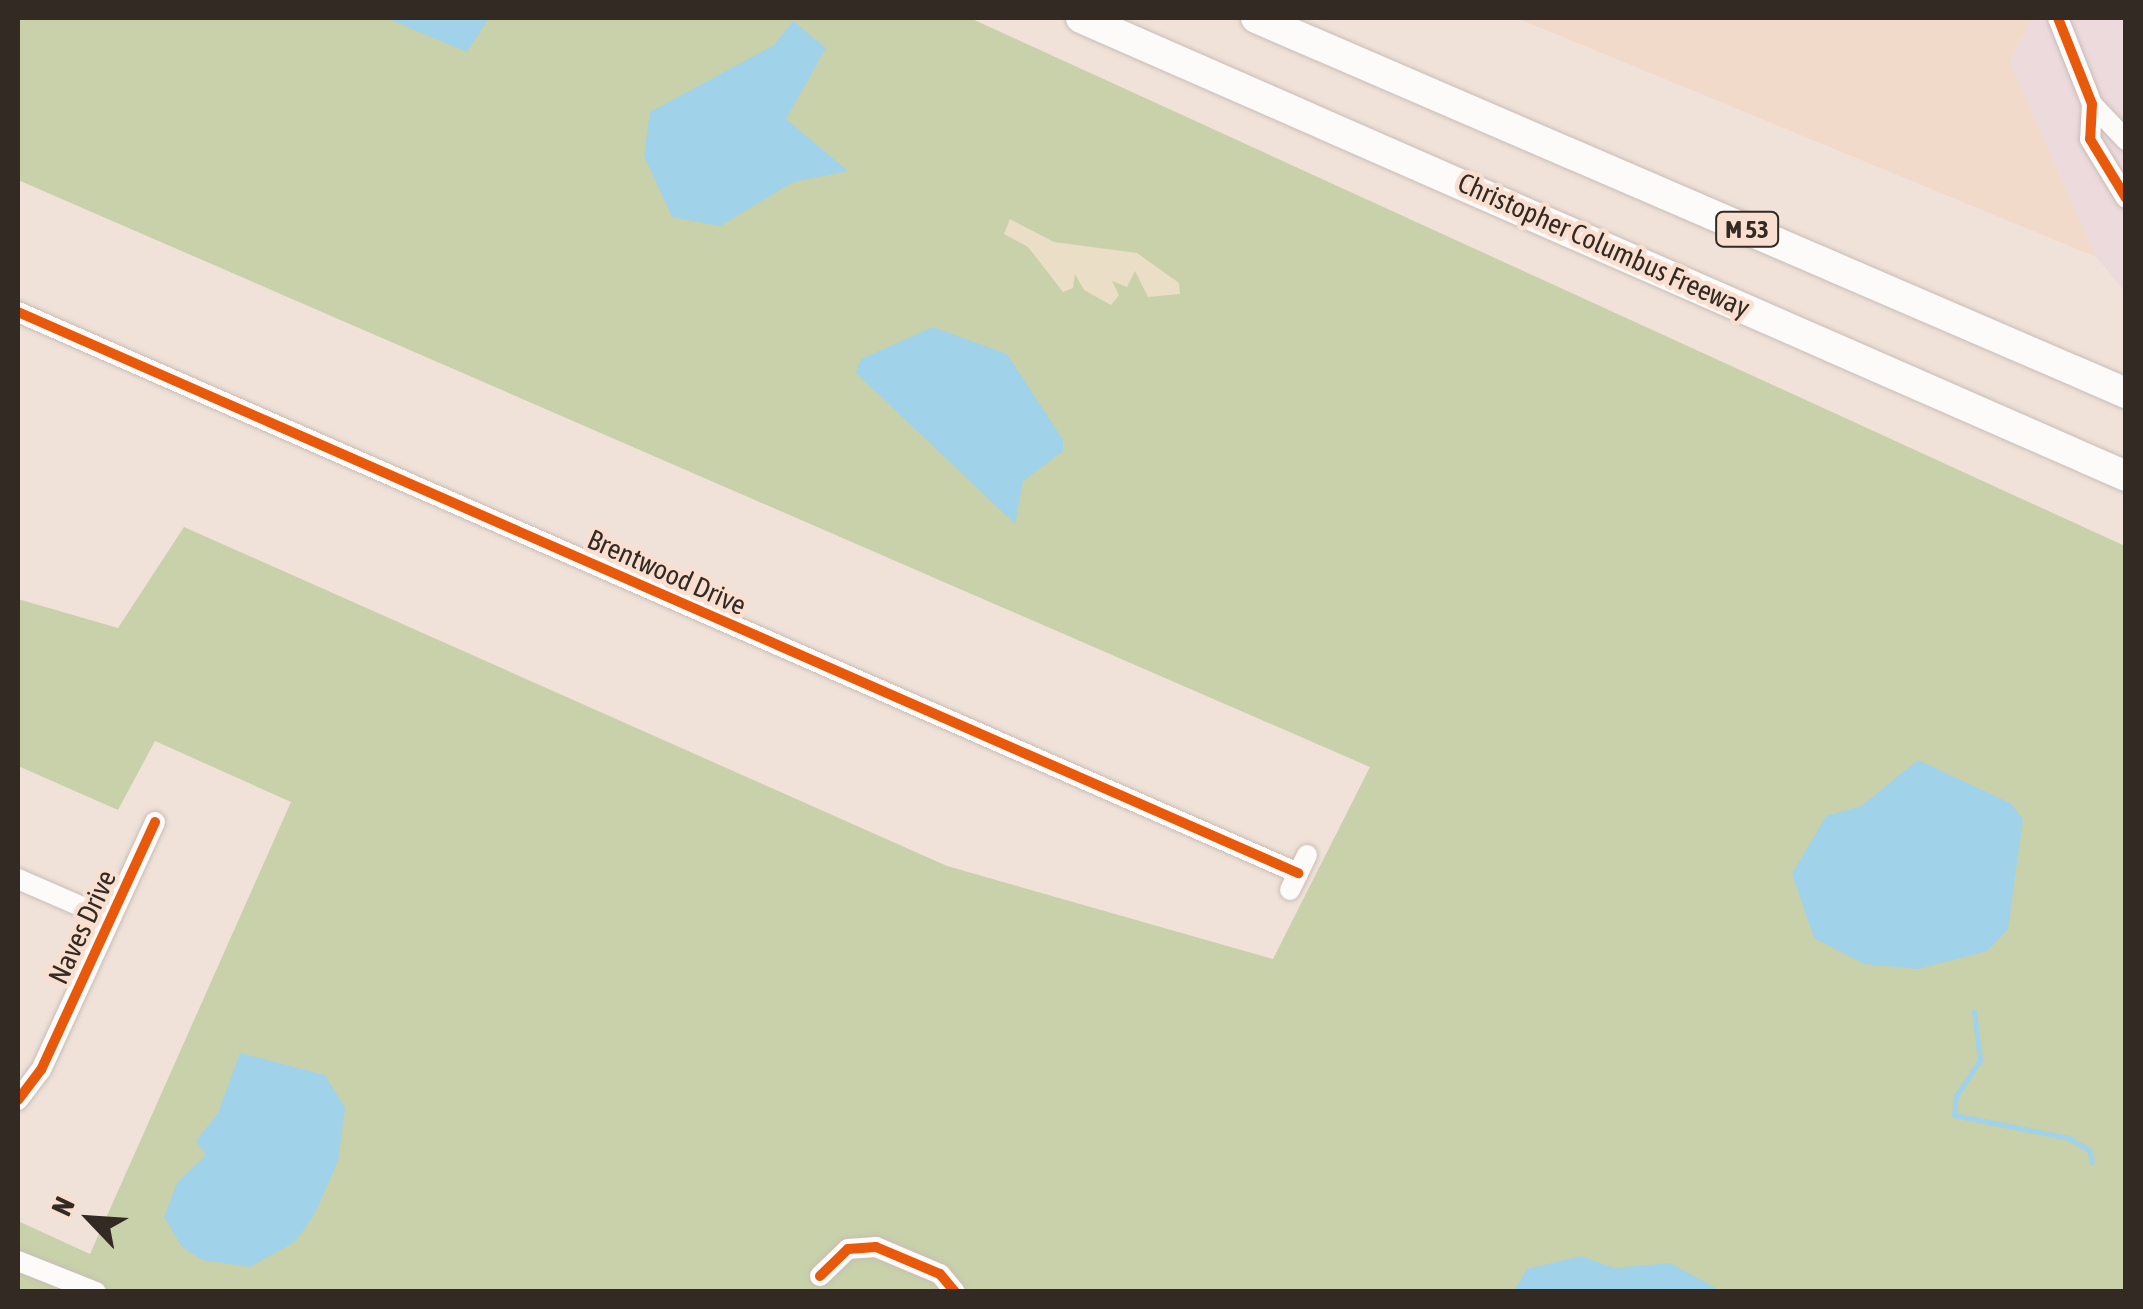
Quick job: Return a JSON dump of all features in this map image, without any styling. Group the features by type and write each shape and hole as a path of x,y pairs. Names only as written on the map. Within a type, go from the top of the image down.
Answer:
{"highway":[{"name":"Christopher Columbus Freeway","path":"1081,18 2126,476"},
{"name":"M 53","path":"1256,18 2126,393"}],"street":[{"path":"2058,18 2092,104 2126,140"},
{"path":"2092,104 2090,138 2126,198"},
{"name":"Brentwood Drive","path":"18,312 1298,873"},
{"name":"Naves Drive","path":"18,1100 40,1070 155,822"},
{"path":"18,879 110,920"},
{"path":"820,1276 848,1249 876,1246 940,1274 955,1292"},
{"path":"18,1261 96,1292"}],"shaded area":[{"path":"1517,18 2033,18 2009,61 2096,257"},
{"path":"2033,18 2125,18 2125,292 2096,257 2009,61"}],"green space":[{"path":"18,18 970,18 2125,546 2125,1291 18,1291 18,1221 90,1254 291,802 155,741 118,810 18,766 18,599 118,628 184,527 947,866 1273,959 1370,767 18,180"}],"sand":[{"path":"1010,219 1054,242 1137,253 1179,283 1180,294 1148,297 1135,271 1127,287 1112,281 1119,295 1111,305 1084,290 1075,274 1073,288 1063,292 1028,247 1004,234"}],"water":[{"path":"386,18 489,18 467,52"},
{"path":"793,21 826,48 786,119 848,171 793,182 720,226 672,217 644,156 650,112 774,45"},
{"path":"933,327 1007,354 1063,440 1063,451 1023,481 1015,524 856,373 861,359"},
{"path":"1918,760 2010,803 2023,819 2008,929 1987,951 1918,969 1864,964 1814,938 1792,874 1826,816 1861,806"},
{"path":"240,1053 325,1075 345,1108 338,1161 314,1215 296,1241 250,1267 202,1260 182,1247 164,1217 177,1183 206,1155 196,1141 218,1113"},
{"path":"1581,1256 1614,1268 1670,1263 1721,1291 1514,1291 1527,1269"}],"waterway":[{"path":"1974,1011 1980,1060 1956,1096 1954,1115 2069,1138 2089,1150 2092,1163"}],"cycle path":[{"path":"2058,18 2092,104 2090,139 2126,198"},
{"path":"18,312 1298,873"},
{"path":"18,1100 41,1070 155,822"},
{"path":"820,1276 848,1249 876,1247 940,1274 955,1292"}]}
